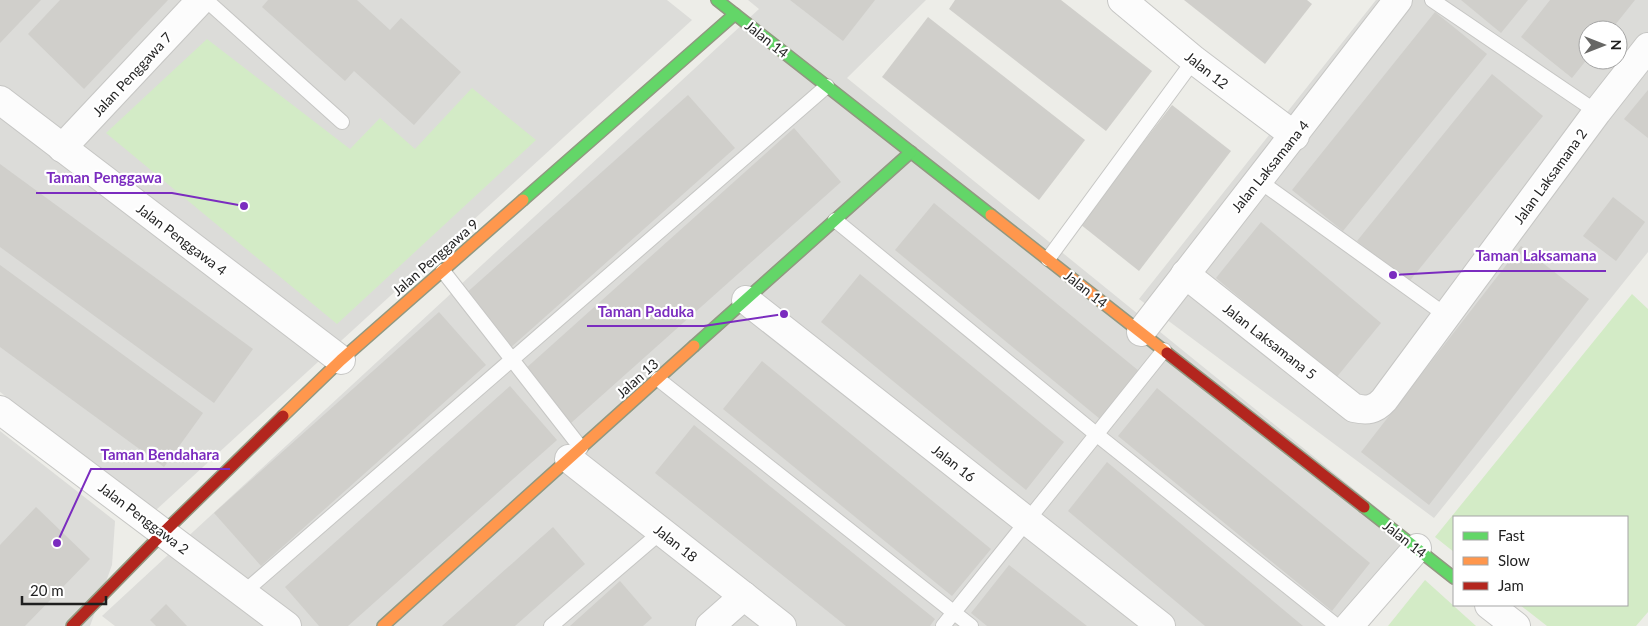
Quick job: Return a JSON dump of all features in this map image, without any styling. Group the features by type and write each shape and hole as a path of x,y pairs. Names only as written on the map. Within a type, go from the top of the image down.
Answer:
{"street":[{"name":"Jalan Penggawa 7","path":"62,148 201,0"},
{"name":"Jalan 14","path":"717,0 1453,577"},
{"name":"Jalan 12","path":"1122,0 1194,60 1295,136"},
{"name":"Jalan Laksamana 4","path":"1141,332 1258,180 1295,136 1398,0"},
{"name":"Jalan Penggawa 9","path":"72,626 163,533 341,360 735,14"},
{"name":"Jalan Laksamana 2","path":"1354,408 1364,410 1379,405 1447,316 1596,112 1648,47"},
{"name":"Jalan Penggawa 4","path":"0,100 341,360"},
{"name":"Jalan 13","path":"383,626 911,152"},
{"name":"Jalan Laksamana 5","path":"1185,274 1354,408"},
{"name":"Jalan 16","path":"746,300 1161,626"},
{"name":"Jalan Penggawa 2","path":"0,410 287,626"},
{"name":"Jalan 18","path":"575,454 662,532 782,626"},
{"path":"1349,626 1417,548"},
{"path":"710,626 744,596"},
{"path":"1490,606 1516,626"}],"lane":[{"path":"206,0 342,122"},
{"path":"1432,0 1596,112"},
{"path":"1048,259 1194,60"},
{"path":"243,593 827,86"},
{"path":"1258,180 1447,316"},
{"path":"835,220 1096,434 1337,626"},
{"path":"443,271 512,360 575,454"},
{"path":"943,626 1164,350"},
{"path":"658,379 971,626"},
{"path":"551,626 662,532"}],"shaded area":[{"path":"0,0 667,0 692,20 156,510 0,392"},
{"path":"748,0 926,0 847,78 1429,550 1369,626 115,626 102,616 759,9"},
{"path":"1376,0 1648,0 1648,252 1434,518 1139,299"},
{"path":"0,431 115,521 112,565 90,626 0,626"}],"green space":[{"path":"207,39 350,149 380,118 415,149 472,88 536,140 337,324 106,133"},
{"path":"1632,294 1648,309 1648,612 1636,626 1547,626 1521,606 1628,606 1628,516 1453,516 1453,551 1435,537"},
{"path":"1425,580 1476,626 1388,626"}],"building":[{"path":"0,0 41,0 0,43"},
{"path":"60,0 168,0 84,89 28,34"},
{"path":"268,0 357,0 390,30 401,18 461,72 414,125 354,71 345,81 262,7"},
{"path":"790,0 875,0 843,41"},
{"path":"955,0 1061,0 1152,71 1106,131 949,9"},
{"path":"1184,0 1307,0 1312,4 1265,64"},
{"path":"1461,0 1528,0 1501,33"},
{"path":"1550,0 1635,0 1619,20 1578,20 1578,70 1572,78 1521,37"},
{"path":"1435,12 1487,54 1343,231 1292,190"},
{"path":"928,17 1085,140 1039,200 882,77"},
{"path":"1492,74 1543,116 1408,283 1357,241"},
{"path":"1648,90 1648,138 1624,119"},
{"path":"688,95 735,148 509,349 463,296"},
{"path":"1172,105 1231,151 1139,271 1080,224"},
{"path":"794,128 841,182 571,423 524,370"},
{"path":"0,164 253,349 214,403 0,247"},
{"path":"1613,197 1645,222 1616,261 1583,236"},
{"path":"934,203 1139,371 1100,419 895,250"},
{"path":"1261,222 1381,323 1336,378 1216,278"},
{"path":"1521,246 1589,299 1429,505 1361,452"},
{"path":"0,265 203,413 164,467 0,347"},
{"path":"860,274 1064,442 1026,490 821,322"},
{"path":"439,312 486,365 261,566 214,513"},
{"path":"762,361 991,549 952,596 723,409"},
{"path":"510,386 557,440 348,626 319,626 285,587"},
{"path":"1157,388 1370,563 1332,611 1118,436"},
{"path":"694,425 935,619 930,626 846,626 655,473"},
{"path":"1107,462 1303,626 1205,626 1068,511"},
{"path":"36,507 90,559 25,626 0,626 0,545"},
{"path":"553,527 585,564 515,626 442,626"},
{"path":"1009,565 1087,626 987,626 971,613"},
{"path":"620,581 652,618 643,626 570,626"},
{"path":"166,604 187,626 156,626 150,620"}],"traffic: fast":[{"path":"717,0 991,215"},
{"path":"523,200 735,14"},
{"path":"694,346 911,152"},
{"path":"1364,507 1453,577"}],"traffic: slow":[{"path":"283,416 341,360 523,200"},
{"path":"991,215 1167,353"},
{"path":"383,626 694,346"}],"traffic: jam":[{"path":"1167,353 1364,507"},
{"path":"72,626 163,533 283,416"}],"place":[{"name":"Taman Penggawa","path":"244,206"},
{"name":"Taman Laksamana","path":"1393,275"},
{"name":"Taman Paduka","path":"784,314"},
{"name":"Taman Bendahara","path":"57,543"}]}
